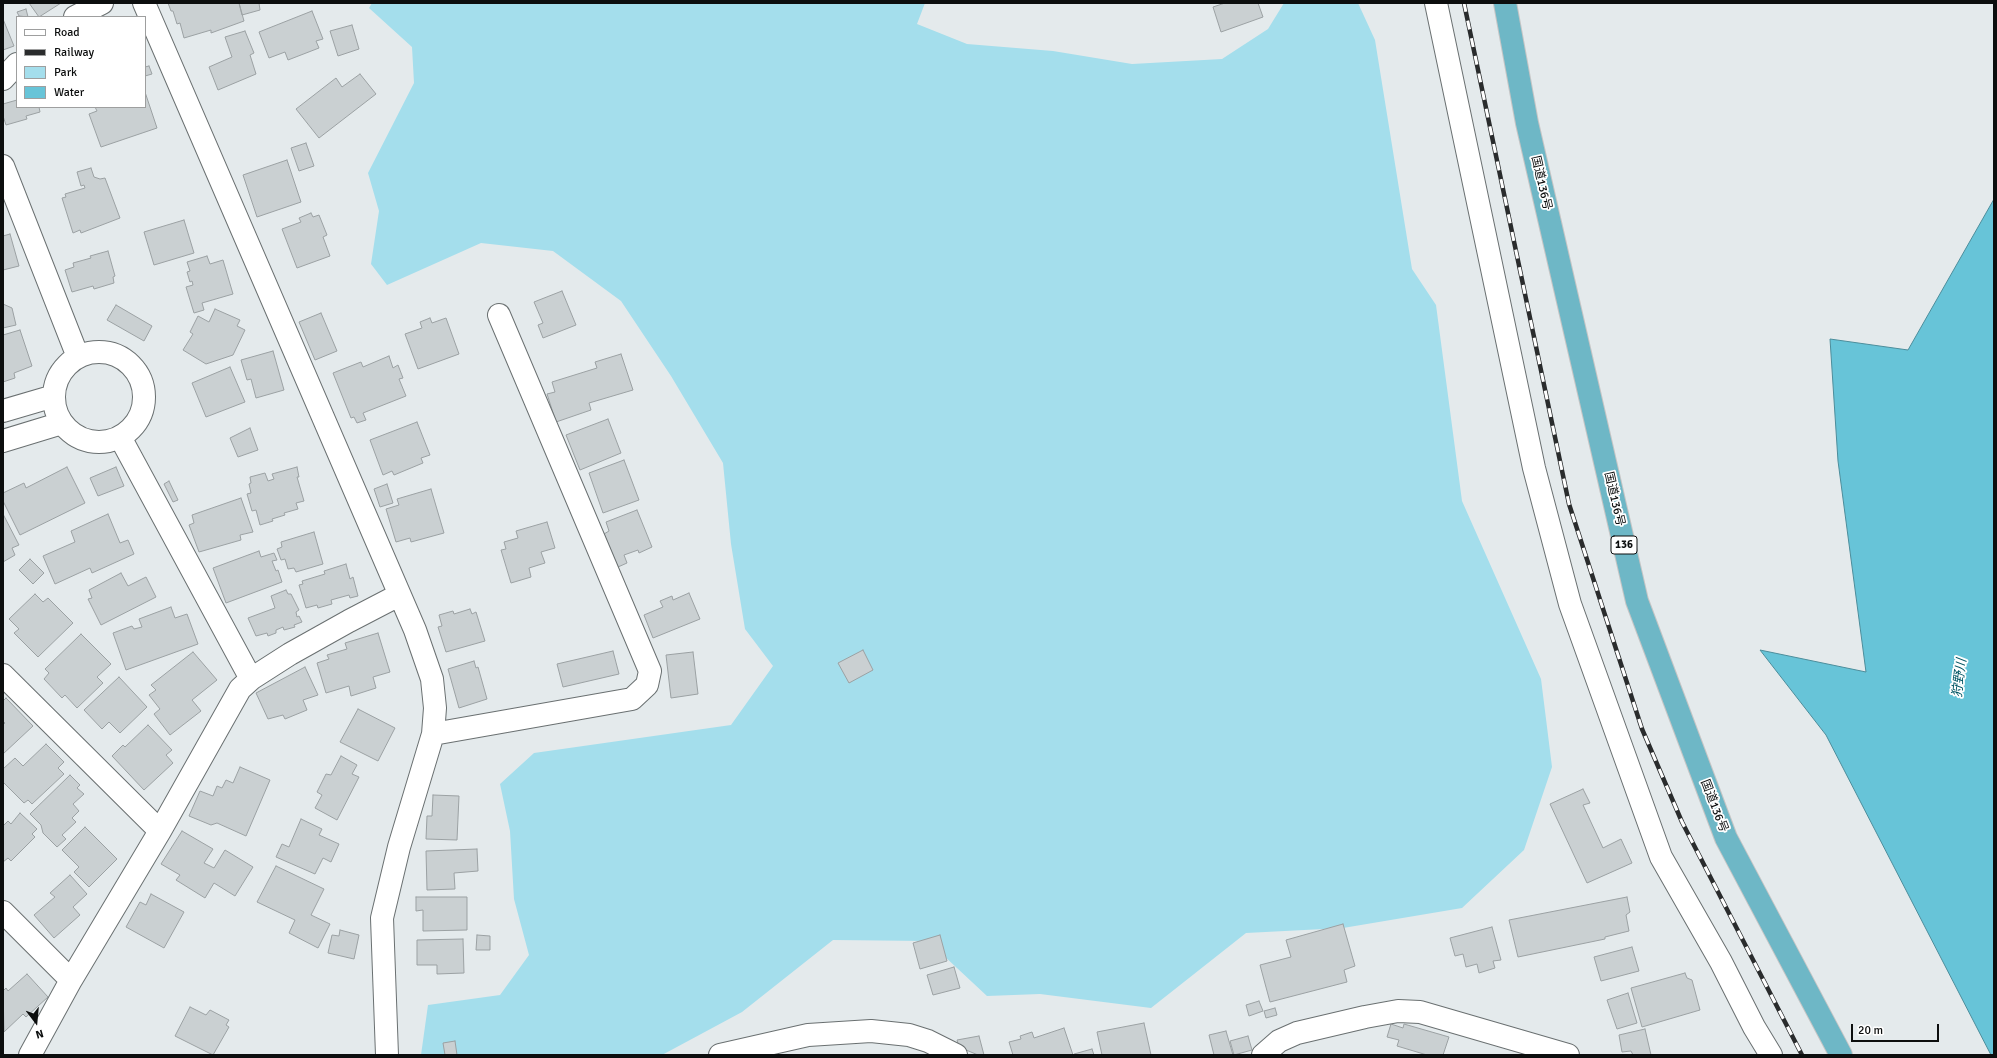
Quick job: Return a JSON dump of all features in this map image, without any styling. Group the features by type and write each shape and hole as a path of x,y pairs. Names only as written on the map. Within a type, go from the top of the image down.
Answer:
{"highway":[{"name":"国道136号","path":"1505,3 1527,123 1637,601 1726,838 1841,1055"}],"street":[{"path":"77,16 102,3"},
{"path":"144,3 415,630 432,679 435,708 433,734 399,847 382,918 387,1055"},
{"path":"1436,3 1534,468 1570,604 1661,857 1721,962 1754,1027 1772,1055"},
{"path":"3,79 16,65"},
{"path":"3,166 78,357"},
{"path":"433,734 632,699 647,685 650,672 499,315"},
{"path":"106,353 118,356 129,363 138,375 144,389 143,408 135,425 120,437 102,442 84,440 68,431 62,423 56,408 54,396 59,378 70,363 78,357 87,354 106,353"},
{"path":"3,411 54,396"},
{"path":"3,441 62,423"},
{"path":"120,437 251,679"},
{"path":"30,1055 71,980 160,831 240,689 251,679 290,654 400,595"},
{"path":"3,675 160,831"},
{"path":"3,912 71,980"},
{"path":"1263,1055 1279,1041 1298,1033 1365,1016 1398,1011 1420,1012 1568,1055"},
{"path":"720,1055 808,1035 871,1031 909,1035 928,1041 956,1055"}],"green space":[{"path":"372,3 925,3 917,24 967,44 1053,51 1132,64 1222,59 1268,29 1284,3 1358,3 1375,40 1412,269 1436,305 1462,501 1541,679 1552,767 1524,850 1462,908 1343,928 1246,933 1151,1008 1040,994 987,996 928,941 833,940 742,1012 662,1055 421,1055 428,1005 500,995 529,955 514,899 510,831 500,784 534,753 731,725 773,666 745,629 731,544 723,463 671,376 621,301 553,251 481,243 387,285 371,264 379,211 368,173 414,83 412,47 369,8"}],"water":[{"name":"狩野川","path":"1994,199 1994,1055 1991,1055 1826,735 1760,650 1866,672 1838,461 1830,339 1908,350"}],"building":[{"path":"29,3 61,3 41,16 38,16"},
{"path":"168,3 239,3 244,21 211,33 211,30 184,38 180,23 177,24 173,11 171,11"},
{"path":"239,3 259,3 260,10 242,15"},
{"path":"1225,3 1258,3 1263,17 1221,32 1213,7"},
{"path":"26,9 28,16 19,16 17,12"},
{"path":"312,11 323,39 316,41 319,48 288,60 285,52 269,58 259,32"},
{"path":"3,19 14,46 3,50"},
{"path":"352,25 359,49 338,56 330,31"},
{"path":"245,31 254,53 250,55 256,74 218,90 209,67 232,57 225,37"},
{"path":"149,66 152,74 146,76 146,67"},
{"path":"360,74 376,94 319,138 296,109 336,78 342,87"},
{"path":"146,95 157,128 101,147 89,114 97,111 96,108 146,108"},
{"path":"16,100 16,108 39,108 40,112 26,116 27,119 6,125 3,116 3,104"},
{"path":"306,143 314,166 299,171 291,148"},
{"path":"287,160 301,202 257,217 243,175"},
{"path":"91,168 94,177 100,179 105,178 120,218 81,233 80,230 73,233 62,198 66,197 65,194 85,188 84,185 81,186 77,172"},
{"path":"311,213 313,217 319,215 327,235 323,237 330,256 297,268 282,229 301,222 299,218"},
{"path":"184,220 194,253 154,265 144,232"},
{"path":"10,234 19,266 3,270 3,236"},
{"path":"108,251 115,276 113,277 114,283 94,289 93,286 72,292 65,270 74,267 73,263"},
{"path":"207,256 210,264 223,260 233,294 202,303 204,310 194,313 186,287 193,285 192,281 190,282 187,272 190,271 187,262"},
{"path":"562,291 576,325 543,338 538,325 543,323 534,302"},
{"path":"3,304 12,308 16,325 3,328"},
{"path":"116,305 152,326 144,341 107,320"},
{"path":"215,309 240,320 237,326 245,330 233,355 206,364 183,350 193,334 190,332 198,316 209,322"},
{"path":"321,313 337,351 315,360 299,322"},
{"path":"430,318 432,323 446,318 459,354 418,369 405,334 422,328 420,322"},
{"path":"20,330 32,366 14,373 15,378 3,382 3,335"},
{"path":"273,351 284,390 256,398 251,379 247,380 241,360"},
{"path":"621,354 633,390 589,403 591,410 556,422 547,394 555,392 552,382 597,368 595,362"},
{"path":"389,356 393,368 398,365 403,378 399,379 406,396 363,413 366,420 357,423 354,417 351,418 333,373 361,362 363,367"},
{"path":"230,367 245,402 206,417 192,383"},
{"path":"608,419 621,453 580,470 566,435"},
{"path":"417,422 430,455 421,458 423,463 394,475 392,471 383,475 370,440"},
{"path":"250,428 258,450 238,457 230,438"},
{"path":"624,460 639,500 603,513 589,473"},
{"path":"67,467 85,503 20,535 3,501 3,493 24,483 26,488"},
{"path":"116,467 124,486 98,496 90,478"},
{"path":"297,467 299,477 297,477 304,501 296,503 298,509 284,513 285,515 272,519 273,521 260,525 256,510 252,511 247,494 251,493 249,484 251,483 250,477 265,473 268,481 274,479 272,474"},
{"path":"169,481 178,500 173,502 164,484"},
{"path":"387,484 393,503 380,507 374,489"},
{"path":"431,489 444,533 411,542 410,538 396,542 386,509 399,505 397,499"},
{"path":"241,498 253,532 240,535 241,540 199,552 189,525 194,523 192,515"},
{"path":"637,510 652,547 639,553 638,550 624,555 627,563 618,567 604,534 609,531 606,522"},
{"path":"3,514 19,545 12,548 15,555 3,562"},
{"path":"108,514 120,543 128,540 134,554 92,573 90,568 55,584 43,556 75,542 71,531"},
{"path":"547,522 555,548 541,552 545,563 529,568 531,577 511,583 501,550 506,549 504,542 518,538 516,531"},
{"path":"314,532 323,564 296,572 294,568 288,569 285,559 281,560 277,549 282,547 281,542"},
{"path":"259,551 261,557 274,553 277,560 272,561 276,571 278,570 282,582 226,603 213,568"},
{"path":"30,559 44,573 33,584 19,570"},
{"path":"346,564 350,579 353,577 358,596 350,598 349,595 331,600 332,604 318,608 317,605 306,608 299,585 303,584 302,581 325,574 324,571"},
{"path":"121,573 128,586 146,577 156,597 101,625 88,599 92,598 89,590"},
{"path":"286,590 288,594 291,594 299,610 296,612 297,617 299,616 302,622 294,625 295,627 284,630 283,627 276,630 276,633 268,636 267,633 256,636 248,618 275,608 271,596"},
{"path":"689,593 700,619 653,638 644,615 663,607 660,601 672,596 673,600"},
{"path":"35,594 43,602 48,598 73,623 38,657 14,633 19,629 9,619"},
{"path":"171,607 175,618 187,614 198,644 126,670 113,633 132,626 134,629 142,627 139,619"},
{"path":"470,609 472,614 476,612 485,641 446,652 438,627 442,626 439,615 453,611 454,614"},
{"path":"378,633 390,672 373,677 376,688 351,696 349,686 326,693 317,663 329,659 327,655 347,649 345,643"},
{"path":"81,634 111,664 97,677 103,683 77,708 65,695 62,698 44,679 49,673 45,669"},
{"path":"863,650 873,670 849,683 838,663"},
{"path":"613,651 619,674 563,687 557,664"},
{"path":"193,652 217,680 192,700 201,711 170,735 154,714 160,709 149,695 156,690 151,685"},
{"path":"693,652 698,694 671,698 666,655"},
{"path":"474,661 476,668 478,667 487,699 459,708 448,669"},
{"path":"305,667 318,695 303,700 307,710 285,719 283,715 268,719 256,693"},
{"path":"119,677 147,707 120,733 109,722 102,729 84,710"},
{"path":"6,698 33,726 3,754 3,725 5,723 3,721 3,701"},
{"path":"358,709 395,728 378,761 340,742"},
{"path":"148,725 172,750 166,755 173,763 144,790 112,756 123,745 125,747"},
{"path":"46,744 64,762 58,768 64,774 32,804 28,800 24,803 3,782 3,769 15,758 23,766"},
{"path":"341,756 357,765 352,774 359,777 337,820 315,808 322,795 317,792 326,774 331,775"},
{"path":"240,767 270,780 246,836 217,823 211,825 189,816 200,791 213,796 217,786 222,788 226,780 233,783"},
{"path":"70,775 80,785 77,788 84,794 73,804 79,811 72,818 76,822 62,835 66,839 57,847 43,833 41,825 30,814"},
{"path":"1583,789 1590,803 1583,805 1603,848 1621,839 1632,863 1587,883 1550,804"},
{"path":"433,795 459,796 457,840 426,839 427,816 432,816"},
{"path":"20,813 37,829 32,834 35,837 11,861 8,858 3,862 3,826 8,821 11,824"},
{"path":"301,819 322,829 319,835 339,844 331,862 323,858 315,874 276,857 282,844 289,847"},
{"path":"85,827 117,859 89,887 74,872 79,867 62,850"},
{"path":"182,831 213,849 204,863 214,868 225,850 253,867 235,896 214,883 205,898 176,880 180,875 161,864"},
{"path":"477,849 478,871 454,873 455,889 427,890 426,851"},
{"path":"276,866 324,889 311,915 330,924 318,948 289,933 295,920 257,902"},
{"path":"70,875 87,894 73,907 80,915 54,938 34,915 55,897 50,893"},
{"path":"151,894 184,912 164,948 126,927 140,902 146,905"},
{"path":"416,897 467,897 467,930 423,931 423,910 416,911"},
{"path":"1627,897 1630,912 1626,915 1629,931 1605,937 1605,939 1518,957 1509,920"},
{"path":"1343,924 1355,966 1344,970 1347,982 1270,1002 1260,965 1291,957 1286,940"},
{"path":"1492,927 1501,960 1493,961 1495,968 1479,973 1477,964 1466,967 1463,954 1455,956 1450,938"},
{"path":"340,930 359,935 354,959 328,953 332,935 339,936"},
{"path":"477,935 490,936 490,950 476,950"},
{"path":"940,935 947,961 920,969 913,943"},
{"path":"463,939 464,973 437,974 437,965 417,965 417,940"},
{"path":"1632,947 1639,971 1601,981 1594,957"},
{"path":"954,967 960,988 933,995 927,975"},
{"path":"1685,973 1687,978 1692,980 1700,1010 1642,1027 1631,988"},
{"path":"27,974 48,997 26,1017 23,1014 4,1032 3,991 6,988 8,991"},
{"path":"1628,993 1637,1023 1617,1029 1607,1000"},
{"path":"1259,1001 1263,1011 1249,1016 1246,1005"},
{"path":"190,1007 206,1015 210,1010 229,1020 226,1025 229,1027 213,1055 175,1036"},
{"path":"1275,1008 1277,1015 1266,1018 1264,1011"},
{"path":"1144,1023 1151,1055 1102,1055 1097,1032"},
{"path":"1391,1024 1403,1028 1404,1024 1449,1037 1443,1055 1427,1055 1397,1046 1399,1040 1387,1037"},
{"path":"1064,1028 1073,1055 1013,1055 1009,1042 1021,1039 1020,1036 1032,1032 1034,1038"},
{"path":"1645,1029 1651,1055 1633,1055 1631,1051 1622,1052 1619,1035"},
{"path":"1226,1031 1233,1055 1214,1055 1209,1035"},
{"path":"979,1036 984,1055 978,1055 959,1047 957,1040"},
{"path":"1248,1036 1252,1050 1234,1055 1230,1041"},
{"path":"455,1041 457,1055 445,1055 443,1043"},
{"path":"1092,1049 1094,1055 1074,1054"}],"railway":[{"path":"1464,3 1569,504 1642,729 1682,822 1802,1055"}]}
